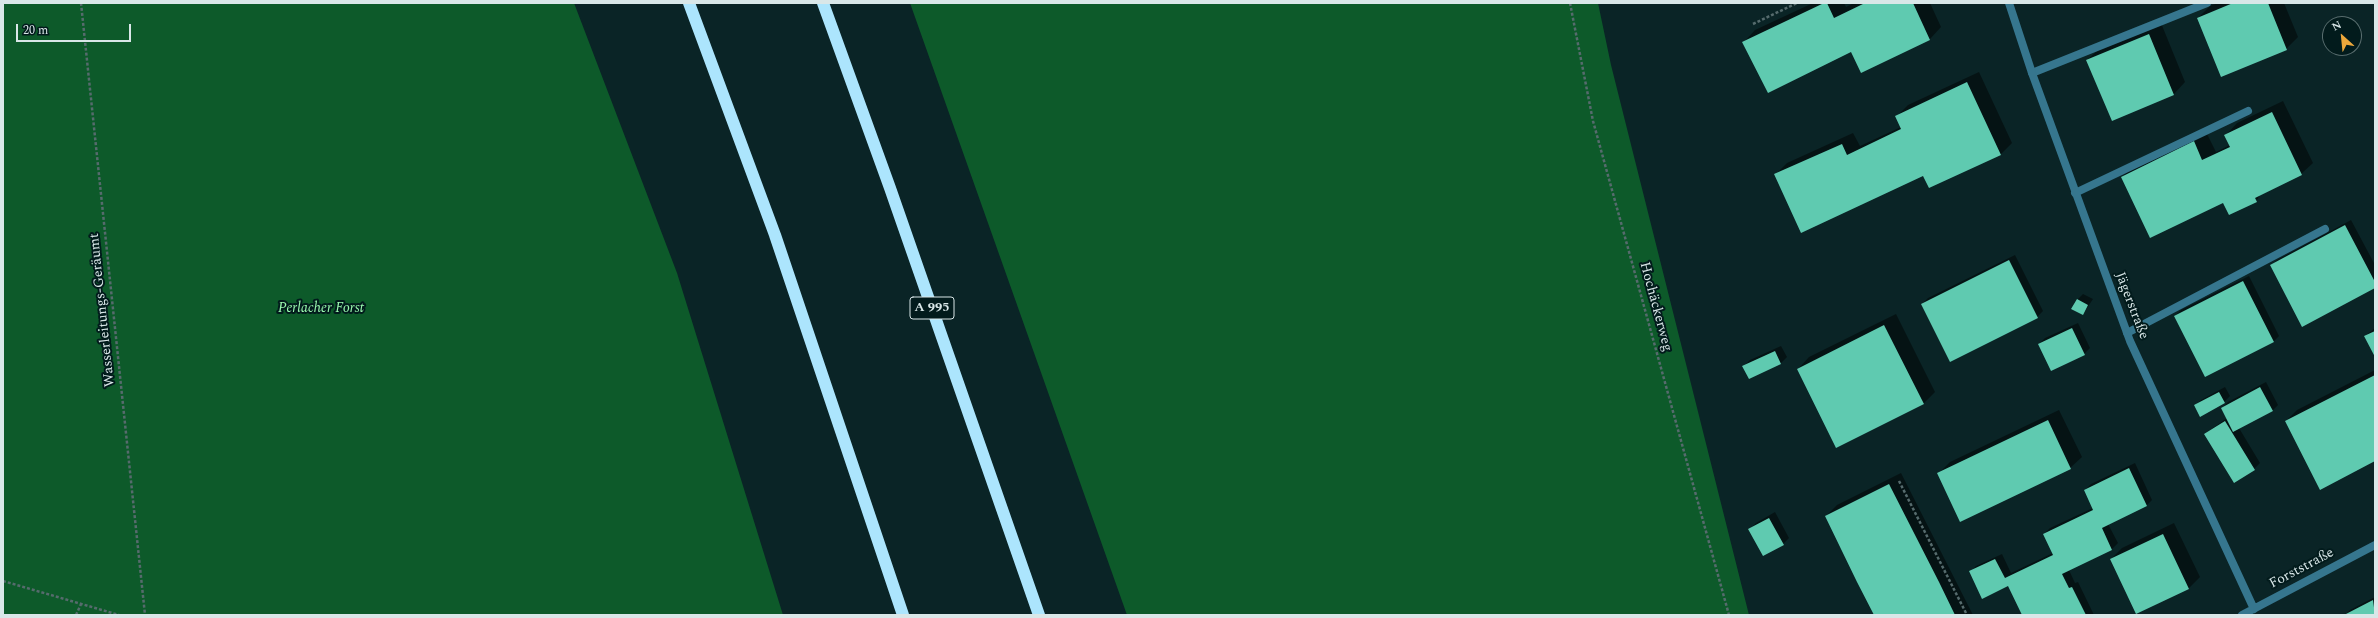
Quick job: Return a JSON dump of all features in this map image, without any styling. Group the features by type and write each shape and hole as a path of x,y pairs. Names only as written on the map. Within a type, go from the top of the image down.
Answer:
{"highway":[{"path":"689,3 775,235 903,615"},
{"name":"A 995","path":"822,3 890,188 1039,615"}],"street":[{"name":"Jägerstraße","path":"2009,3 2074,193 2127,333 2254,609"},
{"path":"2032,73 2207,3"},
{"path":"2074,193 2248,111"},
{"path":"2127,333 2325,229"},
{"name":"Forststraße","path":"2242,615 2375,545"}],"path":[{"name":"Wasserleitungs-Geräumt","path":"81,3 145,615"},
{"name":"Hochäckerweg","path":"1570,3 1593,121 1729,615"},
{"path":"1753,24 1797,3"},
{"path":"1899,481 1967,615"},
{"path":"3,582 119,615"},
{"path":"76,615 81,604"}],"green space":[{"name":"Perlacher Forst","path":"3,3 574,3 677,273 783,615 3,615"},
{"path":"910,3 1598,3 1611,65 1749,615 1127,615"}],"building":[{"path":"1824,3 1827,3 1834,18 1865,3 1913,3 1930,40 1861,73 1851,52 1768,93 1742,42"},
{"path":"2233,3 2268,3 2287,50 2221,77 2197,18"},
{"path":"2149,34 2174,95 2112,121 2086,60"},
{"path":"1967,82 2001,155 1929,188 1923,176 1801,233 1774,174 1842,144 1847,155 1901,129 1895,116"},
{"path":"2272,112 2302,175 2255,198 2257,202 2229,215 2223,203 2150,238 2121,177 2194,141 2202,160 2230,147 2224,135"},
{"path":"2345,225 2375,282 2375,288 2302,327 2270,265"},
{"path":"2009,260 2038,318 1950,362 1921,304"},
{"path":"2243,281 2274,342 2205,377 2174,316"},
{"path":"2077,299 2088,305 2083,315 2071,309"},
{"path":"1884,325 1924,404 1836,448 1797,369"},
{"path":"2072,328 2085,355 2051,371 2038,344"},
{"path":"2375,331 2375,357 2364,336"},
{"path":"1775,351 1781,364 1749,379 1742,366"},
{"path":"2375,375 2375,461 2320,490 2285,421"},
{"path":"2260,387 2273,411 2233,432 2221,408"},
{"path":"2219,392 2225,403 2200,417 2194,405"},
{"path":"2048,420 2071,469 1960,522 1937,473"},
{"path":"2225,421 2255,470 2234,483 2204,434"},
{"path":"2129,468 2147,506 2102,528 2112,550 2062,574 2069,588 2072,587 2086,615 2022,615 2008,586 1982,599 1969,571 1995,559 2005,578 2053,555 2043,534 2093,510 2084,490"},
{"path":"1889,484 1955,615 1874,615 1857,582 1825,516"},
{"path":"1769,518 1784,545 1763,556 1748,529"},
{"path":"2163,534 2189,589 2136,614 2110,559"},
{"path":"2373,600 2375,615 2344,615"}]}
